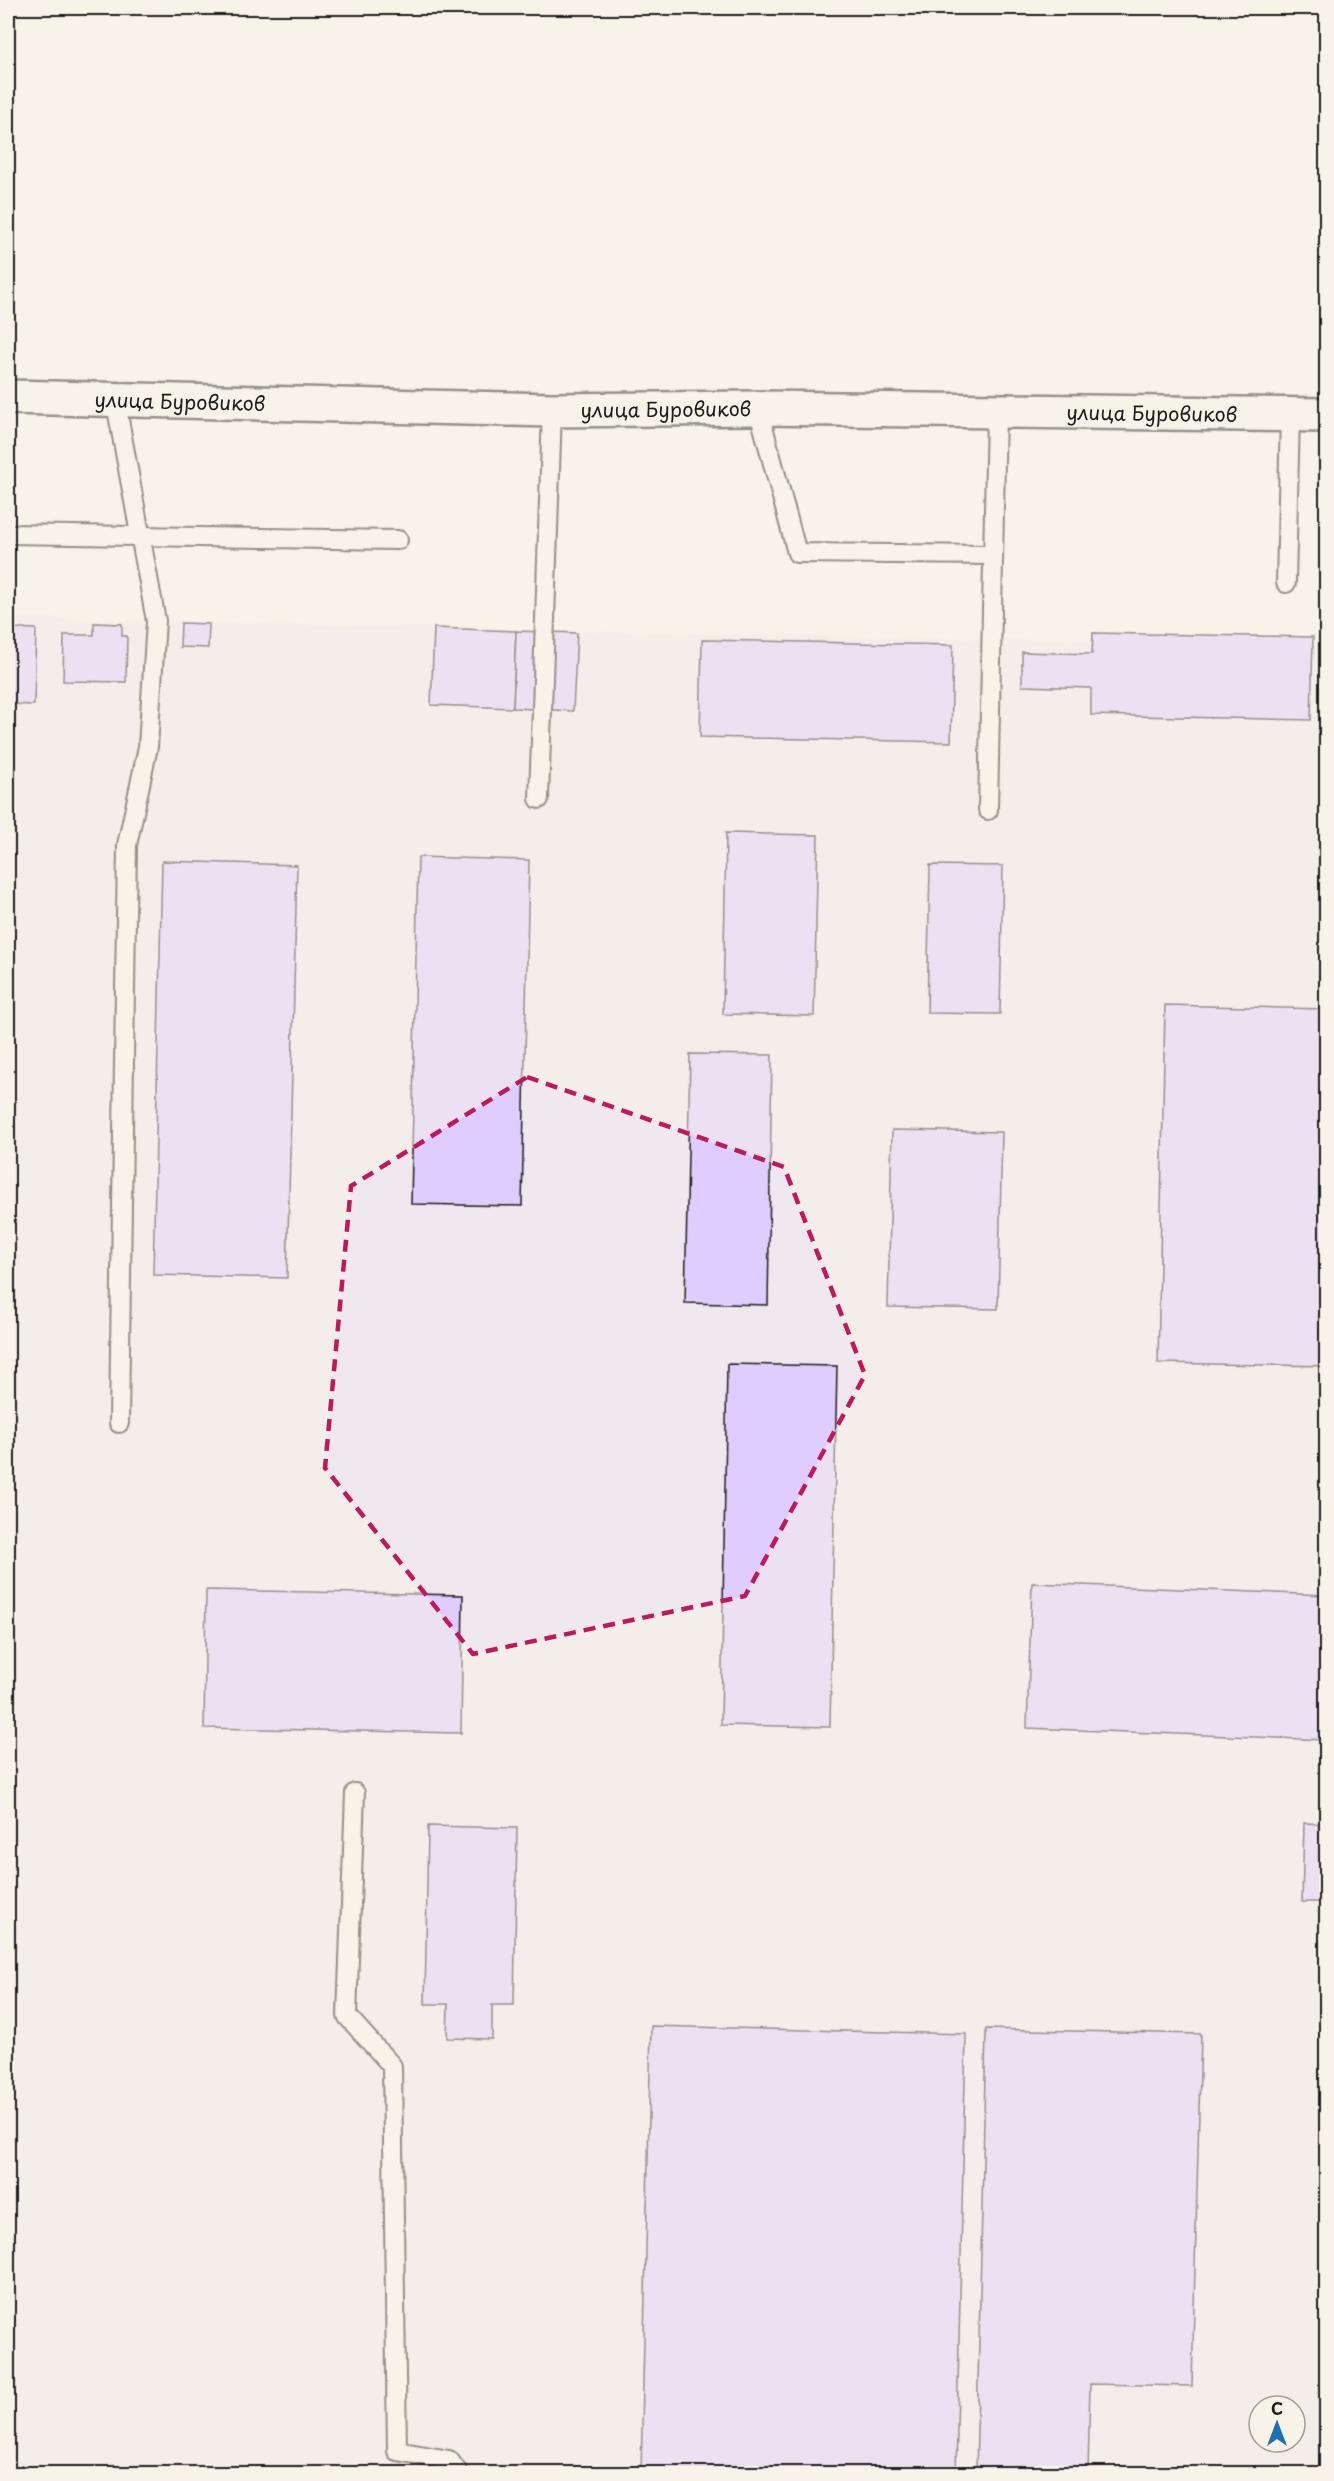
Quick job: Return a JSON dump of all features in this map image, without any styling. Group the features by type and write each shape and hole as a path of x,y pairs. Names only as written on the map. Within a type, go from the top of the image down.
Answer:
{"street":[{"name":"улица Буровиков","path":"8,397 552,410 758,408 1326,415"}],"lane":[{"path":"115,398 156,621 148,747 128,845 119,1423"},
{"path":"758,408 797,553 992,555"},
{"path":"539,799 552,410"},
{"path":"988,810 996,412"},
{"path":"1286,583 1290,414"},
{"path":"8,534 398,540"},
{"path":"355,1794 347,2016 392,2066 397,2451 449,2460 459,2474"}],"highlighted area":[{"path":"527,1077 784,1167 865,1375 745,1596 473,1654 325,1468 351,1186"}],"shaded area":[{"path":"8,617 663,633 1326,645 1326,2473 41,2474 8,2471"}],"building":[{"path":"94,623 122,624 122,636 127,636 126,682 63,681 64,635 94,635"},
{"path":"181,623 209,624 208,648 180,647"},
{"path":"8,628 36,629 34,705 8,704"},
{"path":"434,628 516,631 513,708 431,705"},
{"path":"516,631 577,633 573,711 513,708"},
{"path":"1093,633 1313,637 1311,720 1091,715 1091,688 1022,686 1022,652 1092,654"},
{"path":"702,640 953,645 951,742 700,737"},
{"path":"726,833 818,835 814,1016 723,1014"},
{"path":"418,857 529,860 522,1206 411,1204"},
{"path":"162,861 297,865 287,1278 153,1275"},
{"path":"930,865 1003,866 1000,1014 927,1013"},
{"path":"1165,1005 1326,1009 1326,1366 1158,1363"},
{"path":"690,1054 772,1055 768,1305 685,1303"},
{"path":"892,1130 1002,1132 998,1309 888,1307"},
{"path":"727,1364 837,1366 830,1727 721,1725"},
{"path":"1032,1583 1326,1595 1326,1740 1027,1728"},
{"path":"206,1590 463,1595 461,1733 204,1728"},
{"path":"1304,1823 1326,1824 1326,1902 1302,1902"},
{"path":"428,1826 517,1828 514,2005 492,2005 492,2039 447,2038 448,2004 425,2004"},
{"path":"651,2026 966,2034 956,2474 641,2474"},
{"path":"986,2029 1201,2034 1192,2386 1090,2384 1088,2474 976,2474"}]}
